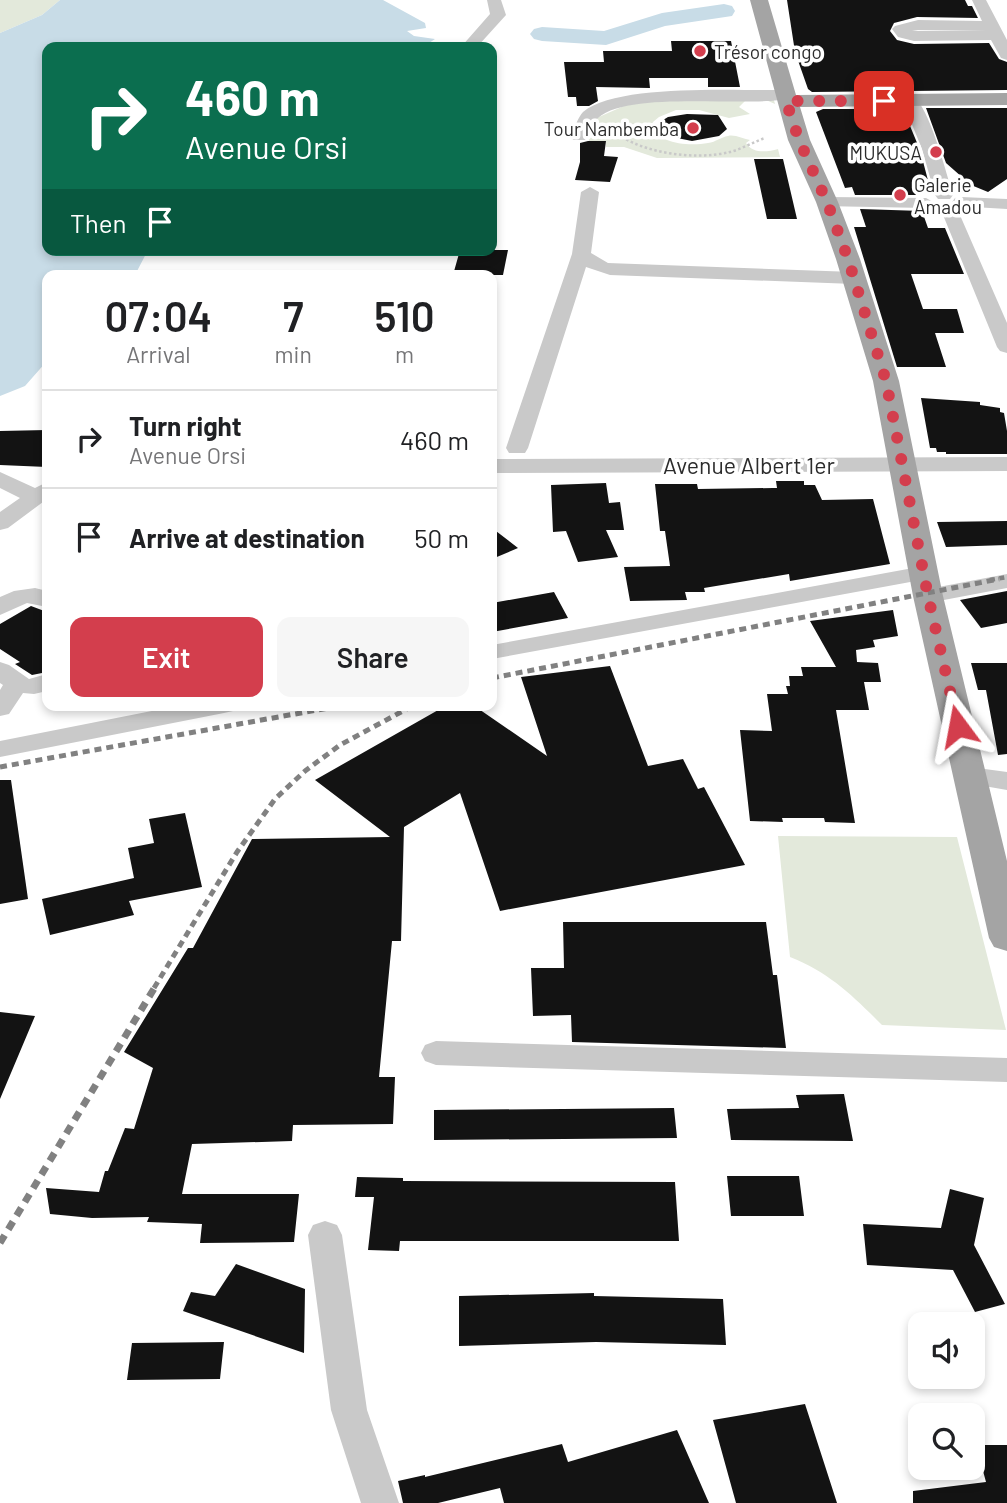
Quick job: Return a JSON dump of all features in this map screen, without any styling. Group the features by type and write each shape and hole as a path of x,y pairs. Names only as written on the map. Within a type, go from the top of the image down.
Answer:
{"main road":[{"path":"759,0 799,140 827,202 886,381 926,584 1007,938"},
{"path":"786,98 1007,99"}],"street":[{"path":"474,42 498,15 494,0"},
{"path":"979,0 1007,55"},
{"path":"582,130 590,116 601,108 644,98 786,98"},
{"path":"909,100 931,149 1007,347"},
{"path":"517,448 581,254 590,192"},
{"path":"827,202 926,203 931,196 951,202 1007,204"},
{"path":"581,254 588,261 610,270"},
{"path":"573,277 610,270 854,278"},
{"name":"Avenue Albert 1er","path":"497,467 1007,464"},
{"path":"0,479 41,493"},
{"path":"0,523 41,493"},
{"path":"497,651 926,584 1007,581"},
{"path":"0,608 24,595 42,598"},
{"path":"0,708 8,677 32,688 42,684"},
{"path":"0,749 193,711"},
{"path":"970,776 1007,781"},
{"path":"436,1053 1007,1070"},
{"path":"325,1235 349,1410 380,1503"}],"path":[{"path":"582,130 606,125 659,125"},
{"path":"606,125 644,147 684,156 731,152 765,138"}],"shaded area":[{"path":"0,0 60,0 42,15 0,33"},
{"path":"773,97 775,104 766,100 745,101 739,107 750,114 729,118 699,110 676,110 653,122 655,130 666,140 701,144 733,136 750,140 746,143 756,151 778,149 780,157 657,158 624,147 606,147 606,141 589,141 588,132 592,120 633,102"},
{"path":"778,836 957,837 1006,1030 882,1025 829,978 790,957"}],"water":[{"path":"60,0 383,0 425,23 426,28 407,31 414,36 435,39 430,42 42,42 42,256 145,256 138,270 42,270 42,367 25,386 0,396 0,33 42,15"}],"building":[{"path":"787,0 965,0 968,6 972,6 978,18 917,17 894,23 890,31 897,40 914,44 989,43 999,59 1007,62 1007,90 812,92 808,89 795,52"},
{"path":"671,41 731,41 740,87 708,87 708,78 649,78 650,88 596,87 598,101 589,106 577,106 576,97 568,97 564,62 604,62 603,51 672,51"},
{"path":"926,108 1007,108 1007,179 988,192 971,185 946,163"},
{"path":"823,109 903,109 920,150 930,188 914,188 916,195 855,195 852,187 845,188 816,112"},
{"name":"Tour Nambemba","path":"687,114 718,115 727,129 719,136 692,141 672,137 655,125 668,117"},
{"path":"606,141 604,156 618,157 610,182 575,180 580,162 580,143"},
{"path":"754,159 783,159 797,219 767,219"},
{"path":"860,209 922,211 928,228 945,228 964,274 911,274 923,309 957,309 964,333 935,333 946,367 897,367 854,227 866,227"},
{"path":"497,250 508,250 503,275 497,275 497,270 454,270 458,256 497,256"},
{"path":"921,398 980,402 980,405 1000,408 1000,412 1004,413 1007,431 1007,454 946,454 937,452 936,448 930,448"},
{"path":"42,430 42,467 0,465 0,431"},
{"path":"776,481 804,481 804,485 815,485 822,500 873,499 890,564 790,581 789,574 704,588 705,592 685,592 687,600 630,601 624,567 670,566 665,531 660,531 655,484 697,484 698,489 777,488"},
{"path":"606,483 609,503 620,502 624,530 606,530 618,557 578,562 566,531 553,532 551,485"},
{"path":"1007,521 1007,545 946,547 937,522"},
{"path":"497,532 518,548 497,557"},
{"path":"1007,591 1007,623 981,628 960,600"},
{"path":"554,592 568,618 497,631 497,602"},
{"path":"31,606 42,610 42,673 32,675 15,664 20,662 0,649 0,624"},
{"path":"893,610 898,636 873,640 875,647 856,650 857,662 878,663 881,682 864,682 869,710 836,710 855,823 825,822 824,818 782,818 783,822 750,821 740,730 772,731 767,694 788,694 786,686 790,686 789,676 803,676 801,667 836,667 810,621"},
{"path":"971,663 1007,663 1007,754 998,755 986,690 978,690"},
{"path":"610,666 648,766 683,759 698,789 704,787 745,865 500,911 460,793 404,827 401,941 392,941 379,1077 395,1077 393,1124 293,1125 292,1141 192,1144 182,1194 299,1194 294,1242 200,1243 202,1224 147,1222 149,1217 92,1218 50,1214 46,1188 99,1192 105,1171 108,1171 125,1128 134,1129 153,1068 124,1052 188,948 193,948 252,839 390,837 315,780 436,711 482,711 547,756 521,677"},
{"path":"0,780 11,780 28,899 0,904"},
{"path":"185,813 202,887 129,901 134,915 50,935 42,899 134,878 128,848 154,843 149,819"},
{"path":"563,922 766,922 773,975 777,975 786,1048 572,1042 571,1015 533,1016 531,968 564,968"},
{"path":"0,1012 35,1016 0,1099"},
{"path":"844,1094 853,1141 731,1140 727,1109 799,1108 796,1095"},
{"path":"674,1108 677,1138 434,1140 434,1110"},
{"path":"727,1176 799,1176 804,1216 731,1216"},
{"path":"357,1177 403,1178 403,1181 675,1182 679,1241 400,1241 399,1251 368,1250 374,1197 355,1197"},
{"path":"950,1189 984,1198 974,1245 1005,1304 975,1312 953,1270 867,1265 863,1224 941,1228"},
{"path":"236,1264 305,1289 304,1353 183,1311 191,1292 215,1296"},
{"path":"594,1293 594,1296 723,1299 726,1345 596,1342 459,1346 459,1296"},
{"path":"224,1342 220,1379 127,1380 132,1343"},
{"path":"805,1404 837,1503 736,1503 713,1420"},
{"path":"677,1430 709,1503 504,1503 500,1488 438,1503 403,1503 398,1481 562,1444 568,1462"},
{"path":"985,1445 1007,1445 1007,1503 913,1503 913,1491 986,1482"}],"waterway":[{"path":"542,34 606,38 662,20 724,11"}],"railway":[{"path":"990,580 1007,577"},
{"path":"497,677 999,579"},
{"path":"0,767 312,711"},
{"path":"154,988 237,852 275,799 305,771 340,745 403,711"},
{"path":"0,1243 155,987"}],"place":[{"name":"Trésor congo","path":"700,51"},
{"name":"Tour Nambemba","path":"693,128"},
{"name":"MUKUSA","path":"936,152"},
{"name":"Galerie Amadou","path":"900,195"}],"route":[{"path":"884,101 786,101 799,140 827,202 848,259 886,381 928,596 958,726"}]}
